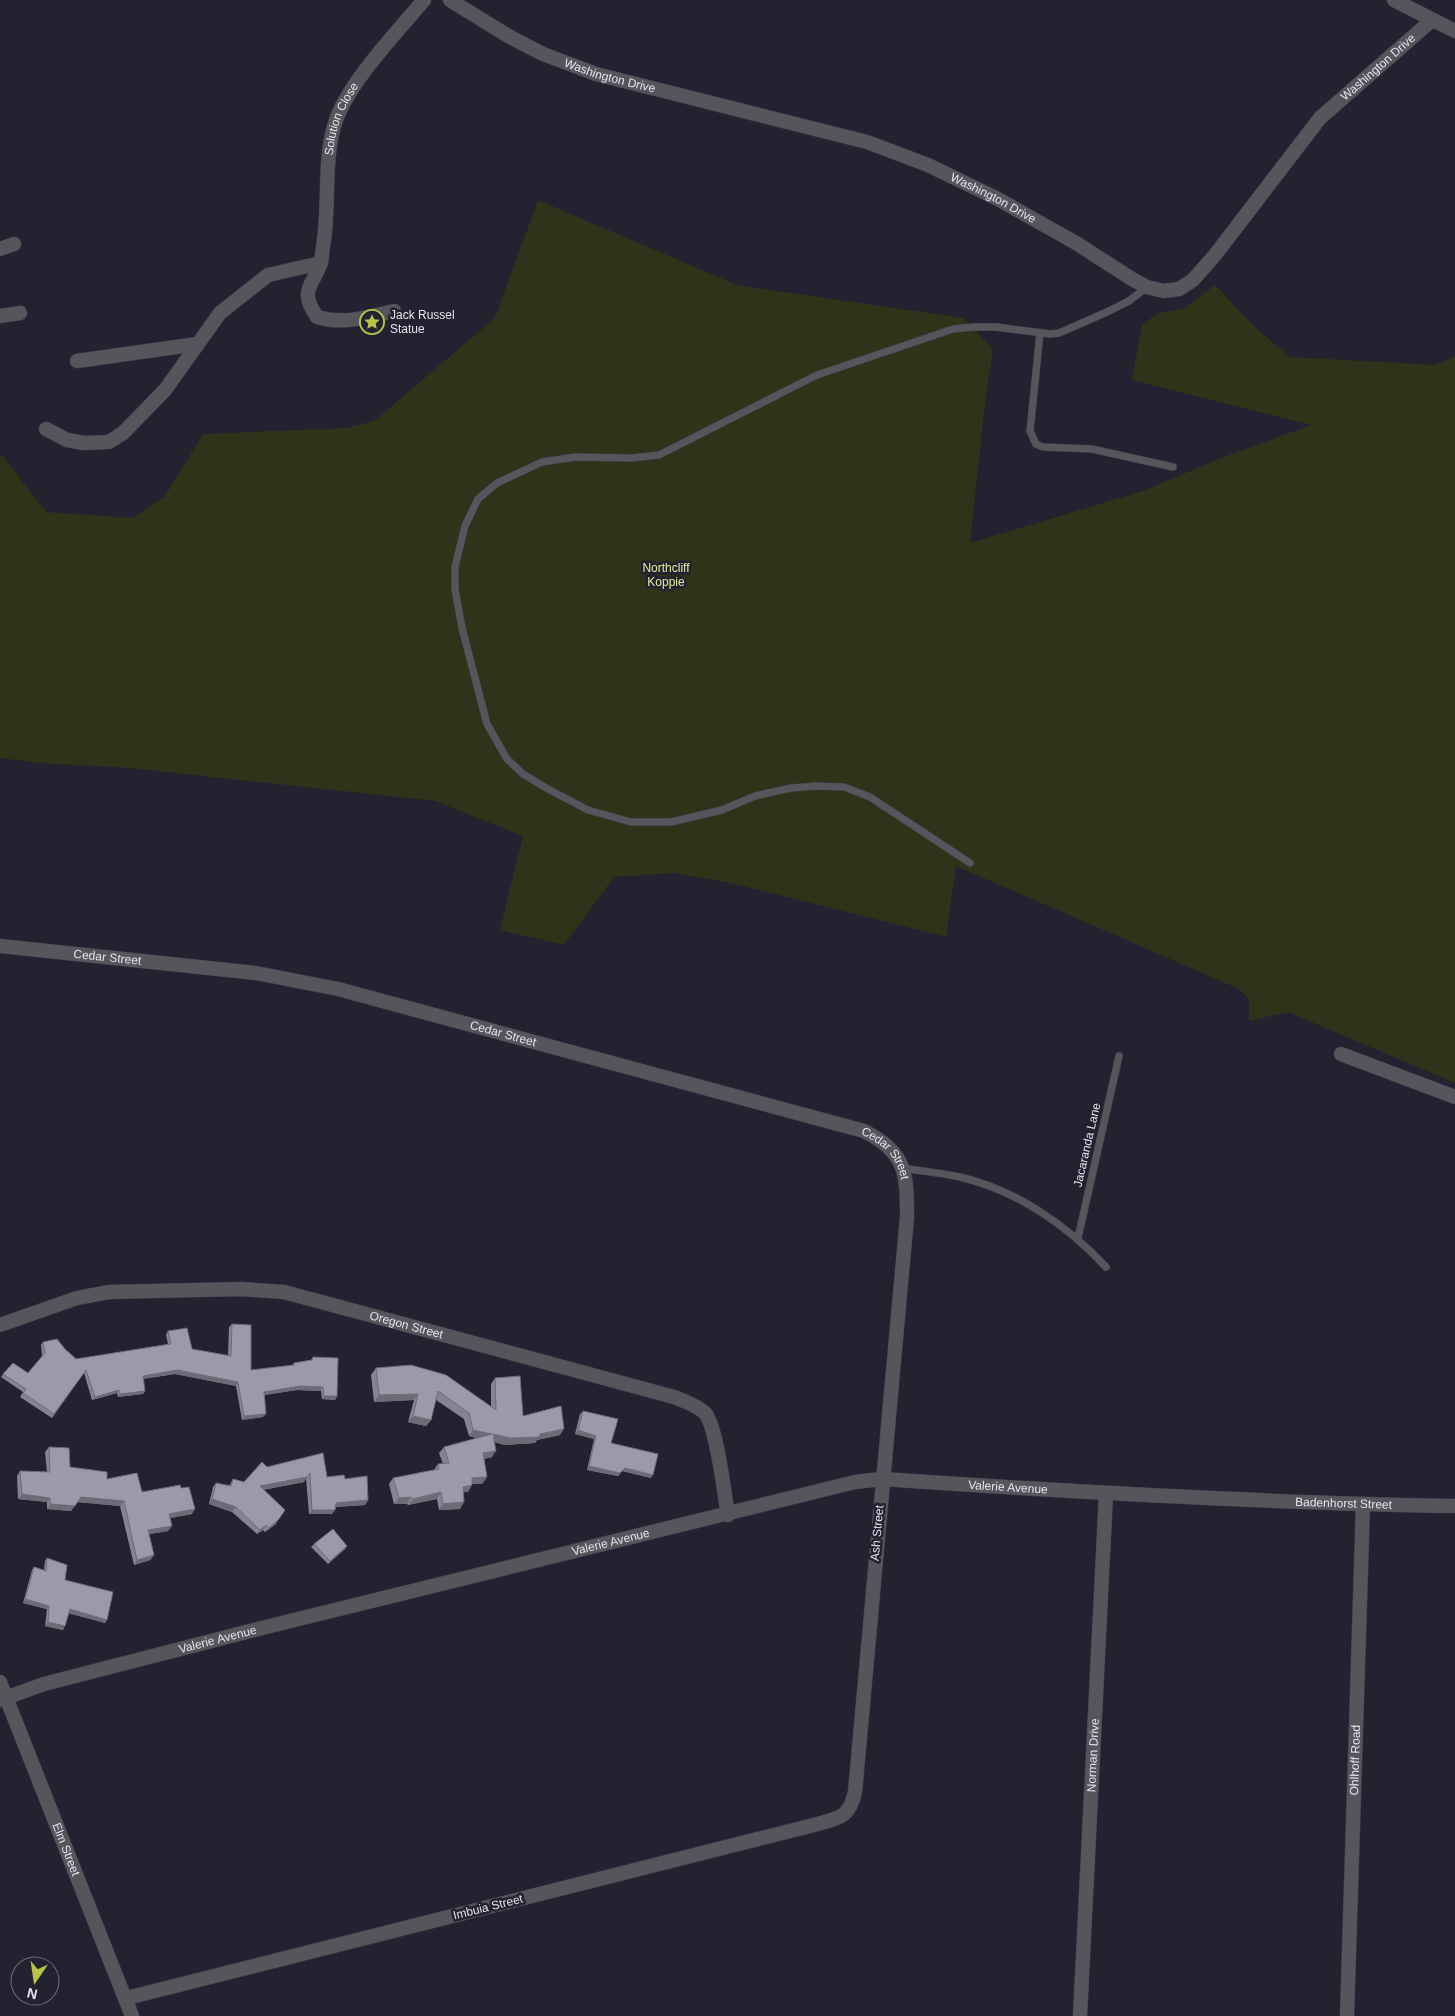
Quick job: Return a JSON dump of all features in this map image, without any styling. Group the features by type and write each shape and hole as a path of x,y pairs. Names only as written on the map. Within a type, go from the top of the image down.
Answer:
{"street":[{"name":"Solution Close","path":"321,263 328,210 331,142 335,122 346,100 363,74 424,0"},
{"name":"Washington Drive","path":"450,0 510,37 544,54 596,74 867,142 928,165 996,198 1052,229 1132,279 1147,287 1164,291 1187,285 1193,280 1215,255 1320,118 1432,20"},
{"path":"1394,0 1455,32"},
{"path":"0,249 14,244"},
{"path":"321,263 307,289 309,306 317,317 332,321 355,320 394,311"},
{"path":"46,429 68,440 84,443 109,442 124,433 165,390 220,313 268,275 321,263"},
{"path":"0,316 20,313"},
{"path":"77,361 198,344"},
{"name":"Cedar Street","path":"0,946 256,973 338,989 864,1131 882,1140 897,1156 902,1168 907,1193 903,1253"},
{"path":"1341,1054 1455,1097"},
{"name":"Ash Street","path":"848,1811 855,1792 903,1253"},
{"name":"Oregon Street","path":"0,1325 77,1298 109,1292 241,1288 284,1292 674,1397 700,1409 712,1426 728,1515"},
{"name":"Valerie Avenue","path":"2,1699 44,1684 270,1626 728,1515 855,1482 882,1479 1106,1494 1234,1499"},
{"name":"Norman Drive","path":"1080,2016 1106,1494"},
{"name":"Badenhorst Street","path":"1234,1499 1455,1506"},
{"name":"Ohlhoff Road","path":"1347,2016 1363,1504"},
{"name":"Elm Street","path":"0,1682 2,1699 127,1998 132,2016"},
{"name":"Imbuia Street","path":"127,1998 814,1825 840,1817 848,1811"}],"lane":[{"path":"970,863 870,798 844,787 817,786 791,788 755,796 722,810 671,822 631,822 588,810 548,790 523,774 508,759 487,724 462,628 455,589 455,567 465,526 478,499 497,483 542,462 575,457 631,458 659,455 818,375 953,330 974,327 996,327 1040,333 1059,333 1129,301 1147,287"},
{"path":"1040,333 1030,431 1036,444 1043,447 1092,449 1173,468"},
{"name":"Jacaranda Lane","path":"1078,1238 1119,1056"},
{"path":"902,1168 960,1177 993,1187 1029,1205 1078,1238 1106,1267"}],"green space":[{"name":"Northcliff Koppie","path":"538,200 737,285 963,318 993,349 970,543 1143,491 1221,458 1311,425 1132,380 1142,325 1158,313 1185,308 1215,285 1254,326 1290,357 1435,365 1455,356 1455,1083 1288,1012 1249,1021 1249,999 1239,989 956,866 946,937 730,883 674,873 614,877 564,945 500,930 523,836 435,801 130,768 40,763 0,758 0,457 3,456 46,512 133,518 165,496 203,434 346,428 374,421 495,318"}],"building":[{"path":"232,1324 251,1325 251,1370 294,1365 294,1363 312,1360 313,1357 338,1358 337,1396 324,1396 323,1387 300,1386 264,1392 266,1414 244,1416 238,1382 177,1370 143,1376 145,1391 120,1394 119,1390 95,1397 86,1370 54,1414 23,1393 26,1389 3,1374 13,1363 28,1373 45,1353 43,1342 57,1339 76,1359 171,1344 168,1331 187,1328 192,1349 231,1356"},
{"path":"411,1365 446,1375 496,1410 495,1378 520,1376 523,1416 561,1406 564,1429 540,1434 539,1437 510,1438 493,1434 496,1451 483,1453 487,1477 472,1478 472,1485 463,1487 464,1502 443,1504 441,1492 413,1499 411,1497 399,1498 393,1478 439,1469 438,1464 449,1463 444,1447 492,1434 473,1430 469,1413 438,1391 431,1420 413,1416 418,1394 379,1395 376,1368"},
{"path":"583,1411 618,1419 611,1443 658,1454 653,1475 625,1468 620,1473 589,1466 596,1436 578,1430"},
{"path":"49,1447 69,1448 70,1467 107,1472 107,1479 137,1473 142,1492 180,1485 181,1488 189,1487 195,1509 169,1514 172,1526 148,1530 154,1555 137,1560 124,1501 81,1497 75,1506 50,1504 50,1498 22,1494 20,1471 50,1472"},
{"path":"323,1453 327,1477 344,1475 345,1479 367,1476 368,1500 336,1503 335,1510 312,1510 310,1473 307,1477 260,1486 285,1510 269,1528 266,1525 260,1530 236,1507 212,1499 216,1483 231,1486 233,1479 244,1482 262,1462 267,1467"},
{"path":"333,1529 347,1546 330,1561 314,1544"},
{"path":"47,1558 67,1565 65,1580 113,1592 107,1620 70,1609 65,1626 48,1622 49,1606 25,1599 34,1567 46,1571"}],"place":[{"name":"Jack Russel Statue","path":"372,322"}]}
